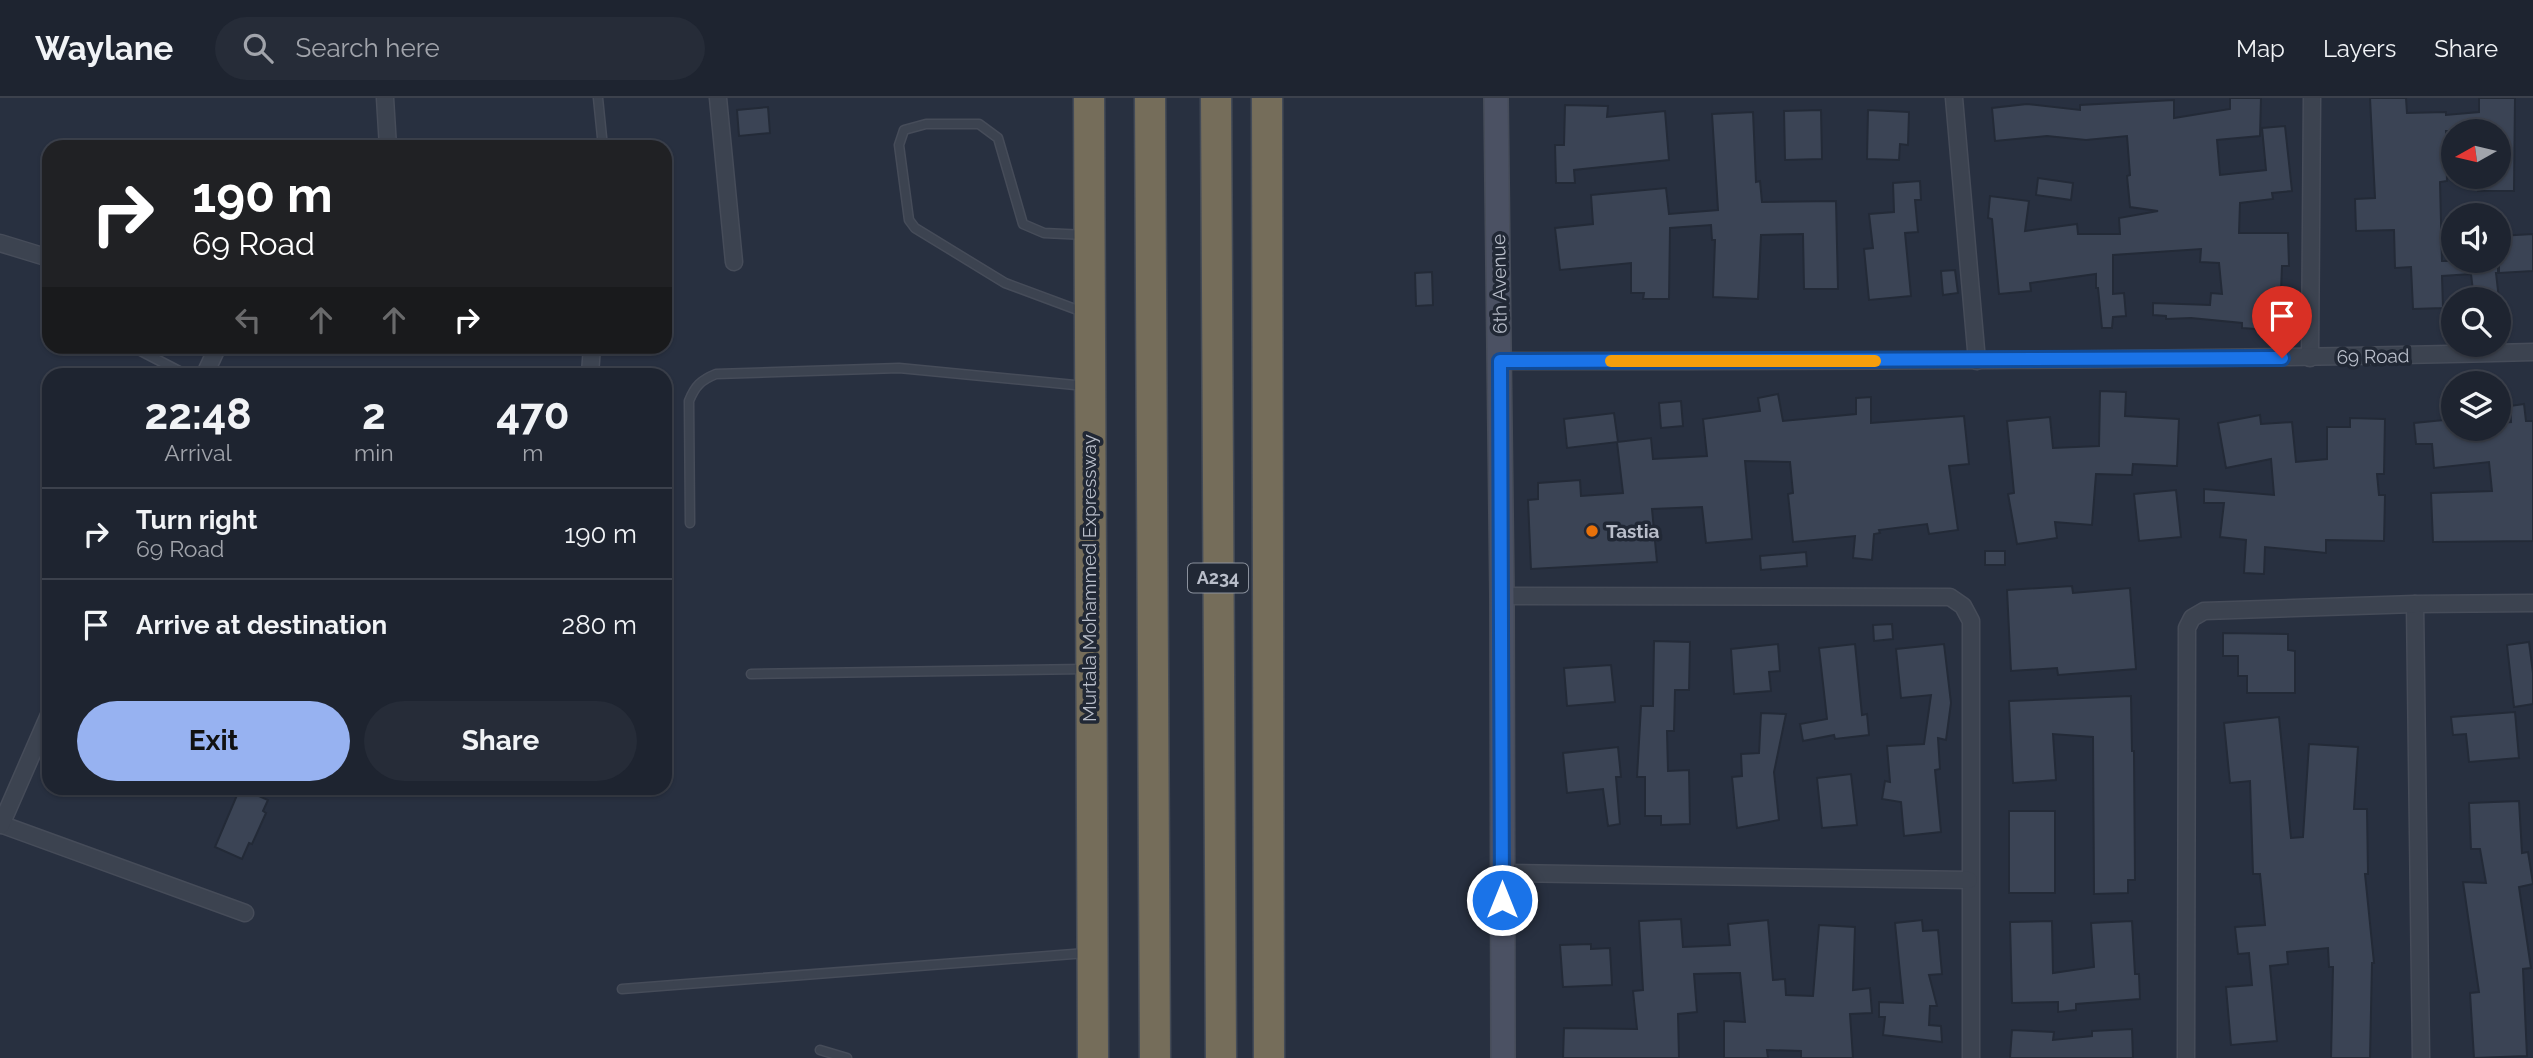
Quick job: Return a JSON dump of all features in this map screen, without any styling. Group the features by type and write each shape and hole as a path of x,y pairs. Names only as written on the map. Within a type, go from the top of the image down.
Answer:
{"highway":[{"name":"Murtala Mohammed Expressway","path":"1089,98 1088,386 1093,1058"},
{"path":"1150,98 1154,1058"},
{"name":"A234","path":"1216,98 1221,1058"},
{"path":"1267,98 1269,1058"},
{"path":"1267,192 1282,124 1283,98"}],"street":[{"path":"385,98 388,140"},
{"path":"718,98 734,262"},
{"name":"6th Avenue","path":"1496,98 1502,596 1503,1058"},
{"path":"1954,98 1977,361"},
{"path":"2310,358 2312,98"},
{"path":"0,243 42,256"},
{"name":"69 Road","path":"1500,361 1977,361 2310,358 2533,352"},
{"path":"1502,596 1950,597 1963,606 1971,621 1971,1058"},
{"path":"2186,1058 2187,628 2192,618 2204,611 2533,603"},
{"path":"2415,604 2421,1058"},
{"path":"42,731 1,824 246,913"},
{"path":"1502,873 1969,880"}],"lane":[{"path":"598,98 602,140"},
{"path":"1089,235 1044,233 1023,224 998,138 979,124 926,124 904,130 899,145 909,220 915,228 1005,283 1089,314"},
{"path":"146,354 173,368"},
{"path":"690,523 689,401 695,387 716,374 899,368 1088,386"},
{"path":"751,674 1090,669"},
{"path":"622,989 1092,953"},
{"path":"820,1050 847,1058"}],"building":[{"path":"2230,98 2261,98 2260,136 2217,140 2220,175 2266,170 2262,128 2285,126 2292,191 2272,193 2273,199 2240,203 2239,233 2288,233 2289,266 2282,266 2280,316 2257,315 2256,329 2242,328 2242,323 2191,318 2166,319 2166,316 2153,315 2153,303 2210,305 2211,293 2222,294 2219,263 2200,262 2201,249 2113,255 2113,294 2124,293 2126,316 2113,317 2112,328 2102,328 2096,274 2030,283 2031,291 1999,294 1992,219 1988,218 1990,196 2029,201 2025,231 2077,224 2078,234 2120,234 2119,218 2158,211 2130,207 2127,136 2086,140 2047,136 1995,141 1992,108 2027,104 2080,110 2080,105 2174,100 2174,118 2230,109"},
{"path":"2370,98 2406,98 2407,113 2446,112 2446,115 2479,112 2479,98 2515,98 2514,191 2478,191 2511,189 2511,119 2441,119 2441,273 2496,273 2498,287 2473,287 2471,274 2442,276 2441,308 2413,309 2411,267 2395,268 2394,230 2356,231 2355,199 2375,198"},
{"path":"1565,105 1608,106 1607,117 1665,111 1669,160 1574,170 1575,183 1556,183 1555,145 1564,145"},
{"path":"768,107 770,133 739,136 737,110"},
{"path":"1821,110 1822,159 1785,160 1784,111"},
{"path":"1868,110 1909,112 1908,145 1900,144 1899,160 1867,159"},
{"path":"1753,112 1756,182 1760,181 1762,202 1836,201 1838,289 1804,289 1803,234 1761,235 1758,299 1713,297 1715,240 1712,240 1711,225 1670,228 1669,299 1643,299 1644,293 1631,293 1631,263 1560,270 1555,228 1593,224 1591,195 1666,188 1669,214 1718,210 1712,114"},
{"path":"2038,178 2073,183 2071,200 2036,195"},
{"path":"1920,181 1921,200 1915,200 1918,232 1905,233 1911,296 1869,300 1864,249 1873,248 1869,214 1894,212 1893,183"},
{"path":"2533,234 2533,271 2511,272 2511,235"},
{"path":"1955,270 1958,293 1943,295 1941,271"},
{"path":"1432,272 1433,305 1416,306 1415,273"},
{"path":"2100,391 2126,392 2125,416 2179,419 2177,466 2133,464 2132,475 2096,474 2092,525 2055,522 2057,538 2017,544 2008,494 2014,493 2007,421 2050,417 2053,448 2099,446"},
{"path":"1778,394 1783,421 1856,414 1856,398 1871,397 1871,423 1964,416 1969,464 1949,466 1958,530 1929,534 1927,524 1879,530 1880,533 1874,534 1872,560 1853,558 1855,536 1793,542 1788,494 1793,493 1790,462 1745,461 1752,539 1706,543 1702,507 1652,509 1657,562 1531,569 1528,500 1538,499 1538,483 1580,480 1581,496 1623,493 1617,442 1567,448 1564,419 1614,413 1618,442 1651,438 1653,459 1707,456 1703,419 1760,411 1758,398"},
{"path":"1681,401 1683,426 1661,428 1659,403"},
{"path":"2524,404 2526,421 2533,421 2533,541 2433,542 2431,493 2492,491 2489,462 2434,468 2432,444 2416,444 2414,423 2441,420 2441,441 2511,441 2511,406"},
{"path":"2260,415 2261,424 2292,422 2296,462 2327,459 2327,427 2350,427 2350,418 2385,419 2384,474 2377,474 2379,495 2385,495 2384,541 2326,540 2326,553 2265,547 2264,574 2244,573 2246,540 2220,537 2224,503 2204,503 2204,489 2274,495 2271,459 2226,468 2218,423"},
{"path":"2176,490 2181,537 2139,541 2134,494"},
{"path":"1985,551 2005,551 2005,565 1985,565"},
{"path":"1806,552 1807,566 1761,570 1760,556"},
{"path":"2072,586 2073,593 2130,588 2136,669 2058,675 2057,668 2011,671 2007,590"},
{"path":"1892,624 1893,639 1874,641 1873,625"},
{"path":"2223,633 2288,634 2288,650 2295,651 2295,693 2247,693 2247,676 2238,676 2238,656 2223,656"},
{"path":"1654,641 1690,642 1689,690 1675,690 1674,731 1667,731 1668,771 1689,770 1690,824 1661,825 1661,816 1645,816 1645,777 1637,777 1641,706 1653,706"},
{"path":"2529,642 2533,704 2514,707 2507,645"},
{"path":"1778,644 1780,671 1769,672 1771,691 1734,694 1731,649"},
{"path":"1855,644 1862,715 1867,714 1869,735 1835,739 1834,735 1803,741 1800,724 1827,719 1819,648"},
{"path":"1944,644 1951,703 1946,740 1938,738 1940,769 1935,770 1941,832 1904,836 1901,802 1882,799 1885,781 1890,782 1887,746 1924,744 1931,695 1901,698 1896,649"},
{"path":"1611,665 1615,702 1567,706 1564,668"},
{"path":"2131,696 2135,880 2128,880 2128,893 2094,894 2093,737 2053,734 2056,780 2013,783 2009,701"},
{"path":"2515,712 2519,758 2469,762 2466,734 2453,735 2451,717"},
{"path":"1761,713 1786,714 1774,772 1779,820 1737,828 1732,777 1742,776 1741,754 1759,753"},
{"path":"2279,717 2291,838 2303,837 2309,744 2358,747 2354,809 2367,809 2368,874 2365,874 2374,963 2370,1058 2331,1058 2333,967 2329,967 2328,948 2287,952 2288,964 2270,966 2277,1041 2231,1045 2226,987 2252,985 2249,953 2238,954 2235,927 2265,925 2260,874 2253,874 2250,781 2230,783 2224,723"},
{"path":"1618,747 1621,777 1616,777 1620,824 1608,826 1603,789 1567,793 1563,753"},
{"path":"1851,774 1857,825 1822,828 1817,778"},
{"path":"237,795 256,795 268,800 263,811 266,813 242,859 215,847"},
{"path":"2519,801 2522,853 2528,852 2533,883 2519,887 2531,968 2523,969 2527,1056 2474,1058 2470,993 2479,992 2463,882 2486,883 2480,849 2471,849 2469,803"},
{"path":"2009,811 2055,811 2055,893 2009,893"},
{"path":"1681,919 1683,947 1730,945 1728,924 1768,920 1773,980 1785,979 1786,995 1813,996 1819,925 1855,927 1853,990 1870,988 1872,1013 1850,1014 1853,1058 1801,1058 1801,1051 1767,1050 1768,1058 1724,1058 1724,1021 1745,1022 1740,973 1732,973 1694,974 1697,1012 1678,1014 1679,1058 1563,1058 1564,1028 1637,1029 1633,991 1643,990 1639,921"},
{"path":"1922,920 1923,931 1938,930 1942,974 1929,975 1937,1006 1930,1006 1929,1025 1941,1026 1942,1042 1883,1035 1885,1017 1879,1017 1879,1002 1903,1003 1895,923"},
{"path":"2052,921 2053,973 2094,967 2091,923 2132,921 2135,974 2139,974 2140,999 2076,1004 2076,1010 2058,1012 2058,1002 2012,1003 2010,922"},
{"path":"1591,944 1591,949 1610,948 1612,985 1563,987 1560,945"},
{"path":"2132,1029 2133,1058 2010,1058 2012,1030 2054,1032 2053,1040 2092,1036 2092,1031"}],"slow traffic":[{"path":"1611,361 1875,361"}],"place":[{"name":"Tastia","path":"1592,531"}],"route":[{"path":"1502,900 1500,361 2282,358"}]}
